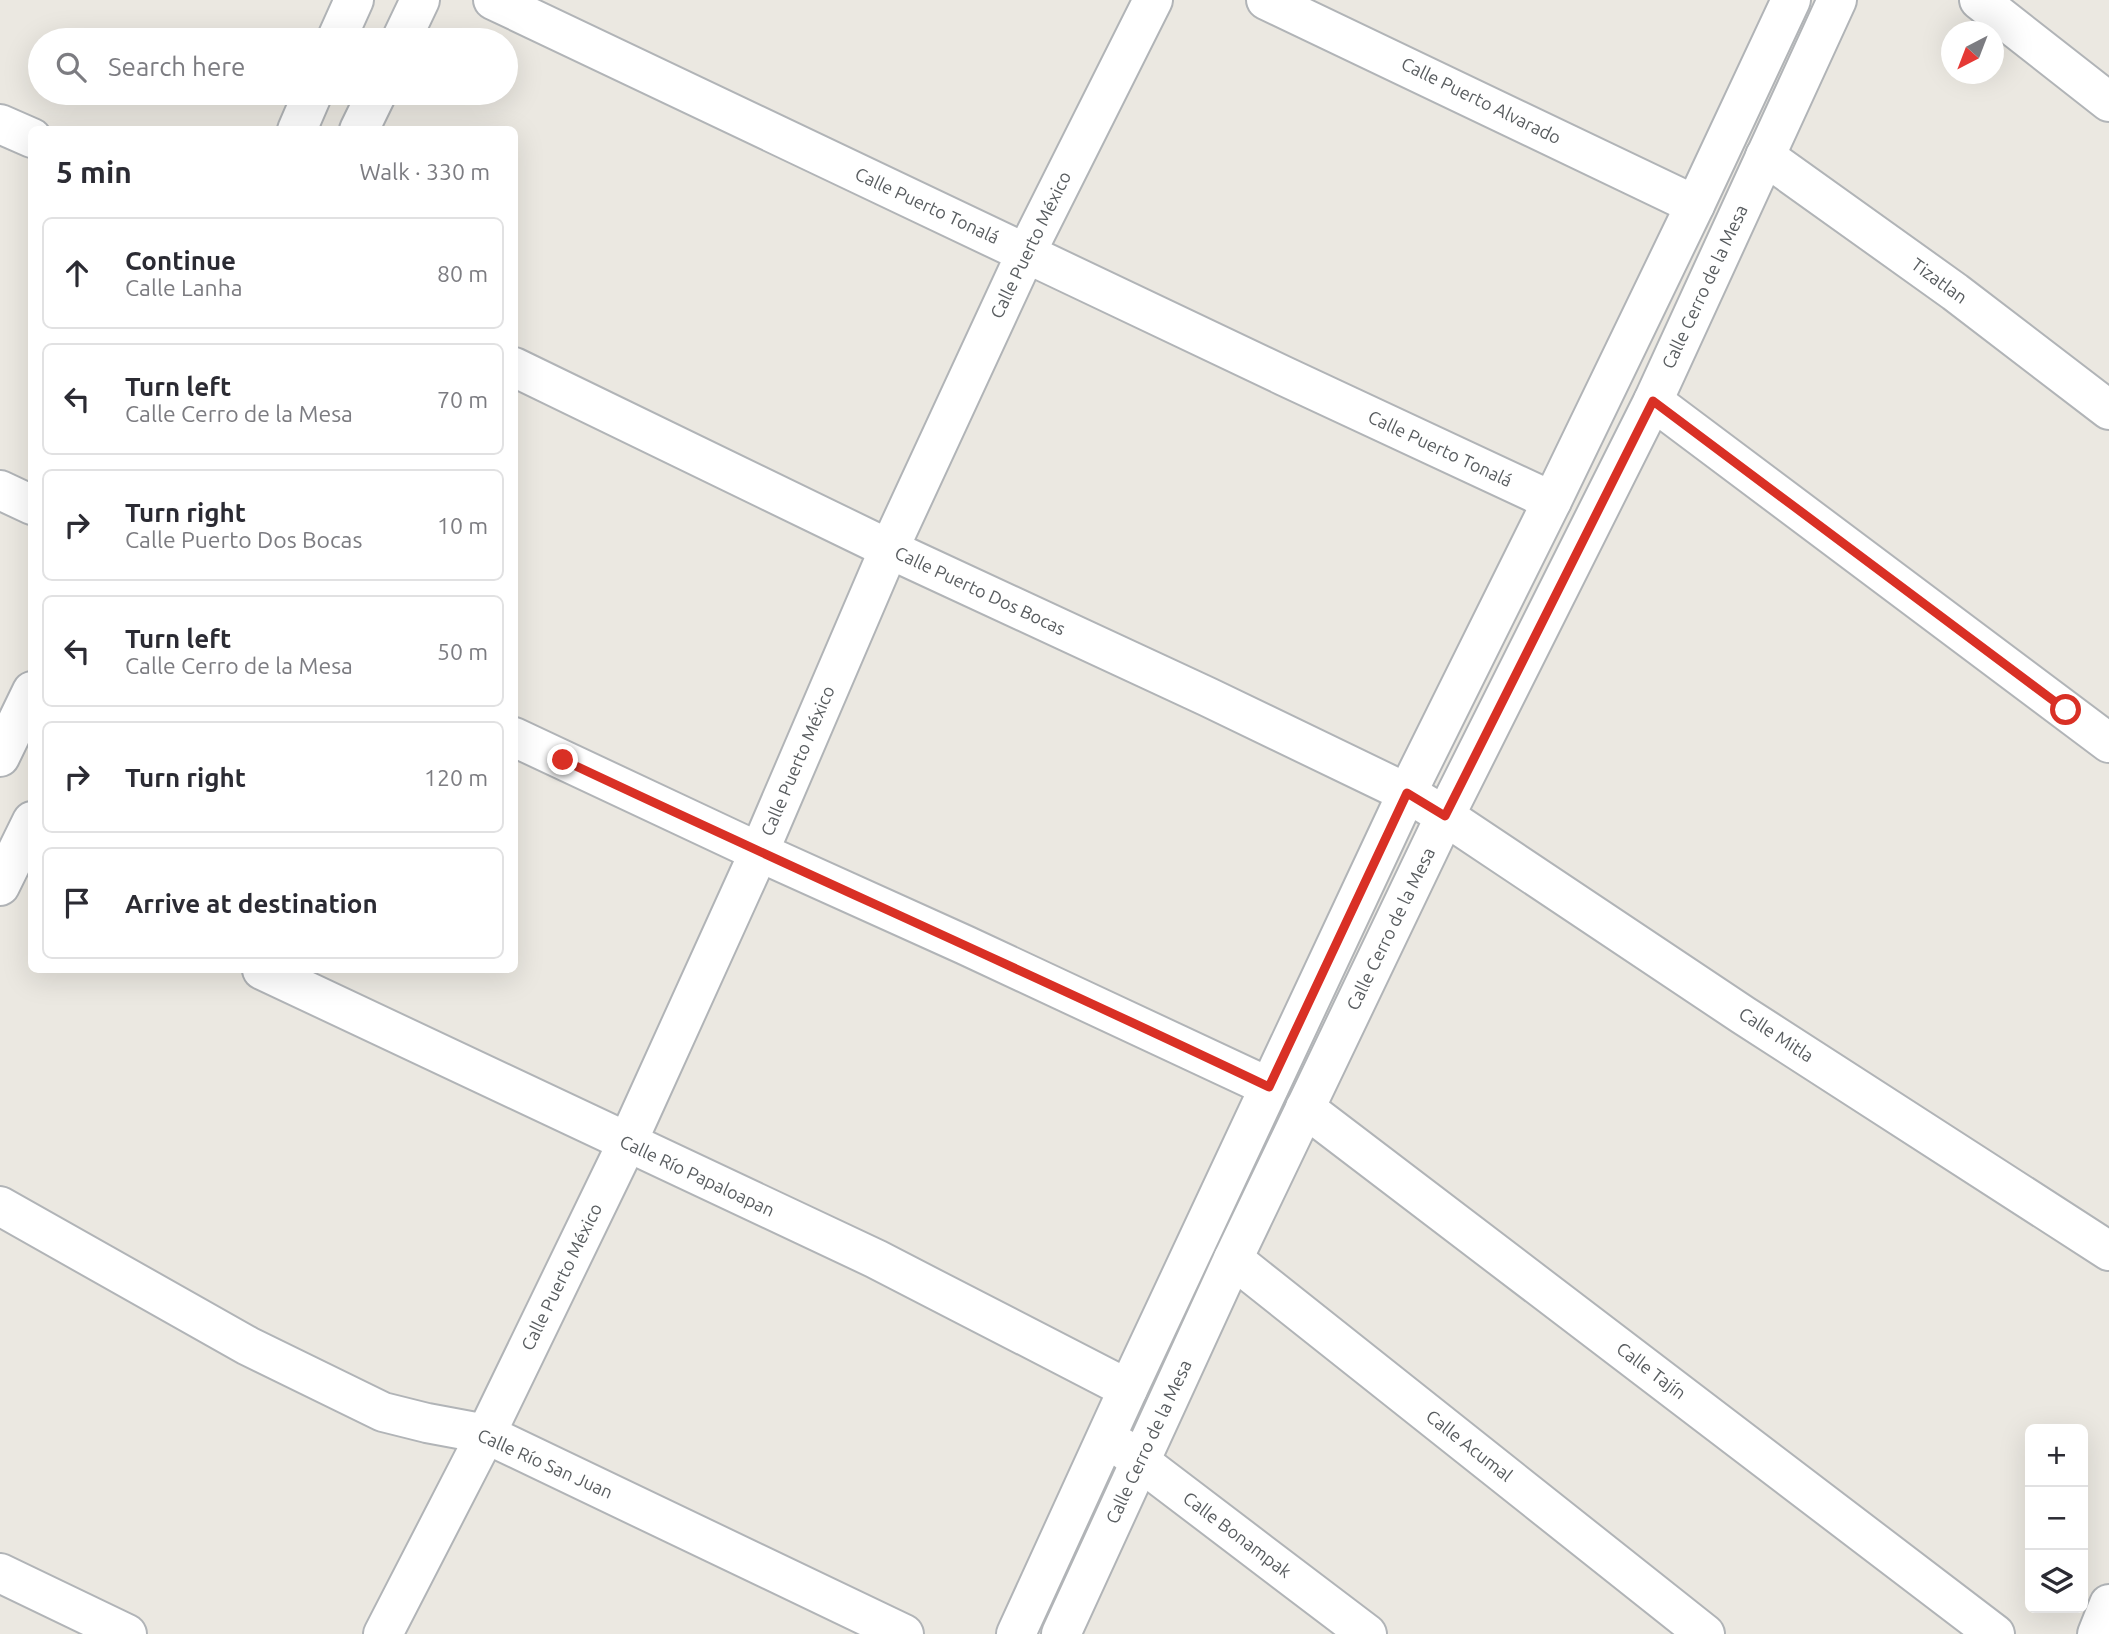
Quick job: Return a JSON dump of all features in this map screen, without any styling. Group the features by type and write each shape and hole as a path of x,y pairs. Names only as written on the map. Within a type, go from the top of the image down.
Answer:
{"street":[{"path":"341,28 354,0"},
{"path":"407,28 420,0"},
{"name":"Calle Puerto Tonalá","path":"494,0 1552,501"},
{"name":"Calle Puerto México","path":"383,1634 486,1434 627,1143 759,852 889,549 1026,253 1153,0"},
{"name":"Calle Puerto Alvarado","path":"1266,0 1695,205"},
{"path":"1016,1634 1407,793 1552,501 1791,0"},
{"name":"Calle Cerro de la Mesa","path":"1061,1634 1233,1259 1445,816 1653,401 1838,0"},
{"path":"1979,0 2109,102"},
{"path":"299,126 308,105"},
{"path":"361,126 371,105"},
{"path":"0,124 28,136"},
{"name":"Tizatlan","path":"1765,156 1955,292 2109,410"},
{"name":"Calle Puerto Dos Bocas","path":"518,369 889,549 1208,697 1407,793 1445,816"},
{"path":"1653,401 2109,743"},
{"path":"0,490 28,503"},
{"path":"0,757 28,699"},
{"path":"518,739 1269,1087"},
{"name":"Calle Mitla","path":"1445,816 1754,1022 2109,1251"},
{"name":"Calle Río Papaloapan","path":"268,973 876,1259 1128,1389"},
{"name":"Calle Tajín","path":"1305,1108 1996,1634"},
{"name":"Calle Río San Juan","path":"0,1206 248,1346 370,1406 427,1423 486,1434 904,1634"},
{"name":"Calle Acumal","path":"1233,1259 1705,1634"},
{"name":"Calle Bonampak","path":"1106,1437 1367,1634"},
{"path":"0,1573 127,1634"},
{"path":"2097,1634 2109,1604"}],"route":[{"path":"563,760 1269,1087 1407,793 1445,816 1653,401 2066,710"}]}
